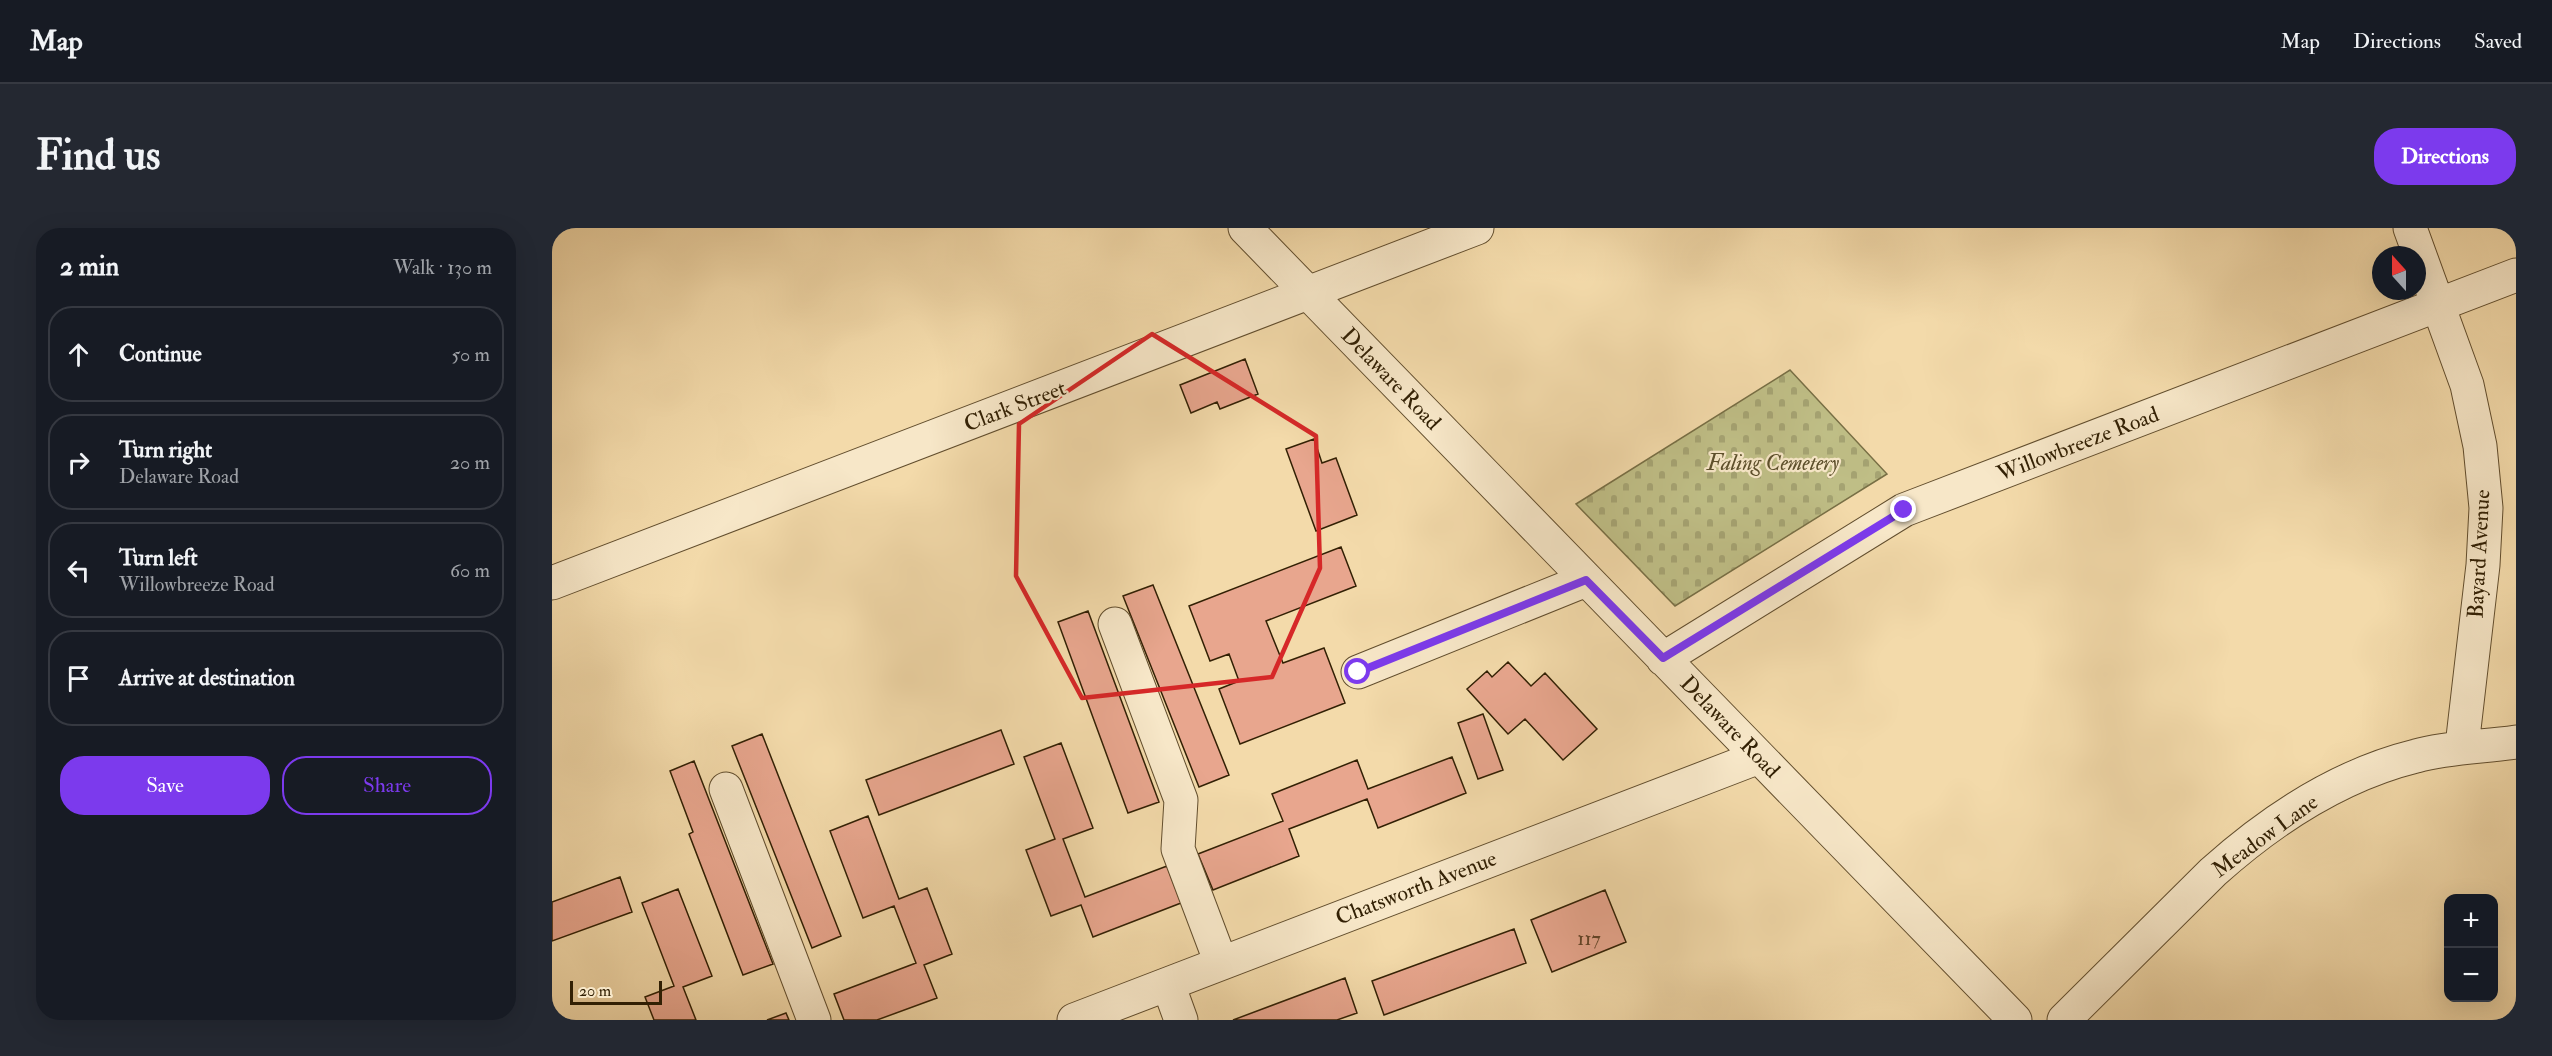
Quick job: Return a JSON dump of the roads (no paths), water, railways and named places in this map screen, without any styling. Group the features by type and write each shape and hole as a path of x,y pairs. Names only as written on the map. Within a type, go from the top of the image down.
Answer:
{"street":[{"name":"Delaware Road","path":"1245,228 2014,1020"},
{"name":"Clark Street","path":"552,583 1477,228"},
{"name":"Bayard Avenue","path":"2410,228 2467,385 2480,446 2486,508 2483,565 2462,746"},
{"name":"Willowbreeze Road","path":"1663,658 1904,510 2516,276"},
{"path":"1358,672 1586,580"},
{"path":"1115,624 1181,800 1178,849 1221,963"},
{"name":"Meadow Lane","path":"2064,1020 2213,872 2238,850 2291,811 2335,786 2414,756 2462,746 2516,742"},
{"name":"Chatsworth Avenue","path":"1074,1020 1759,757"},
{"path":"726,789 814,1020"},
{"path":"1168,984 1181,1020"}],"park label":[{"name":"Faling Cemetery","path":"1773,463"}]}
